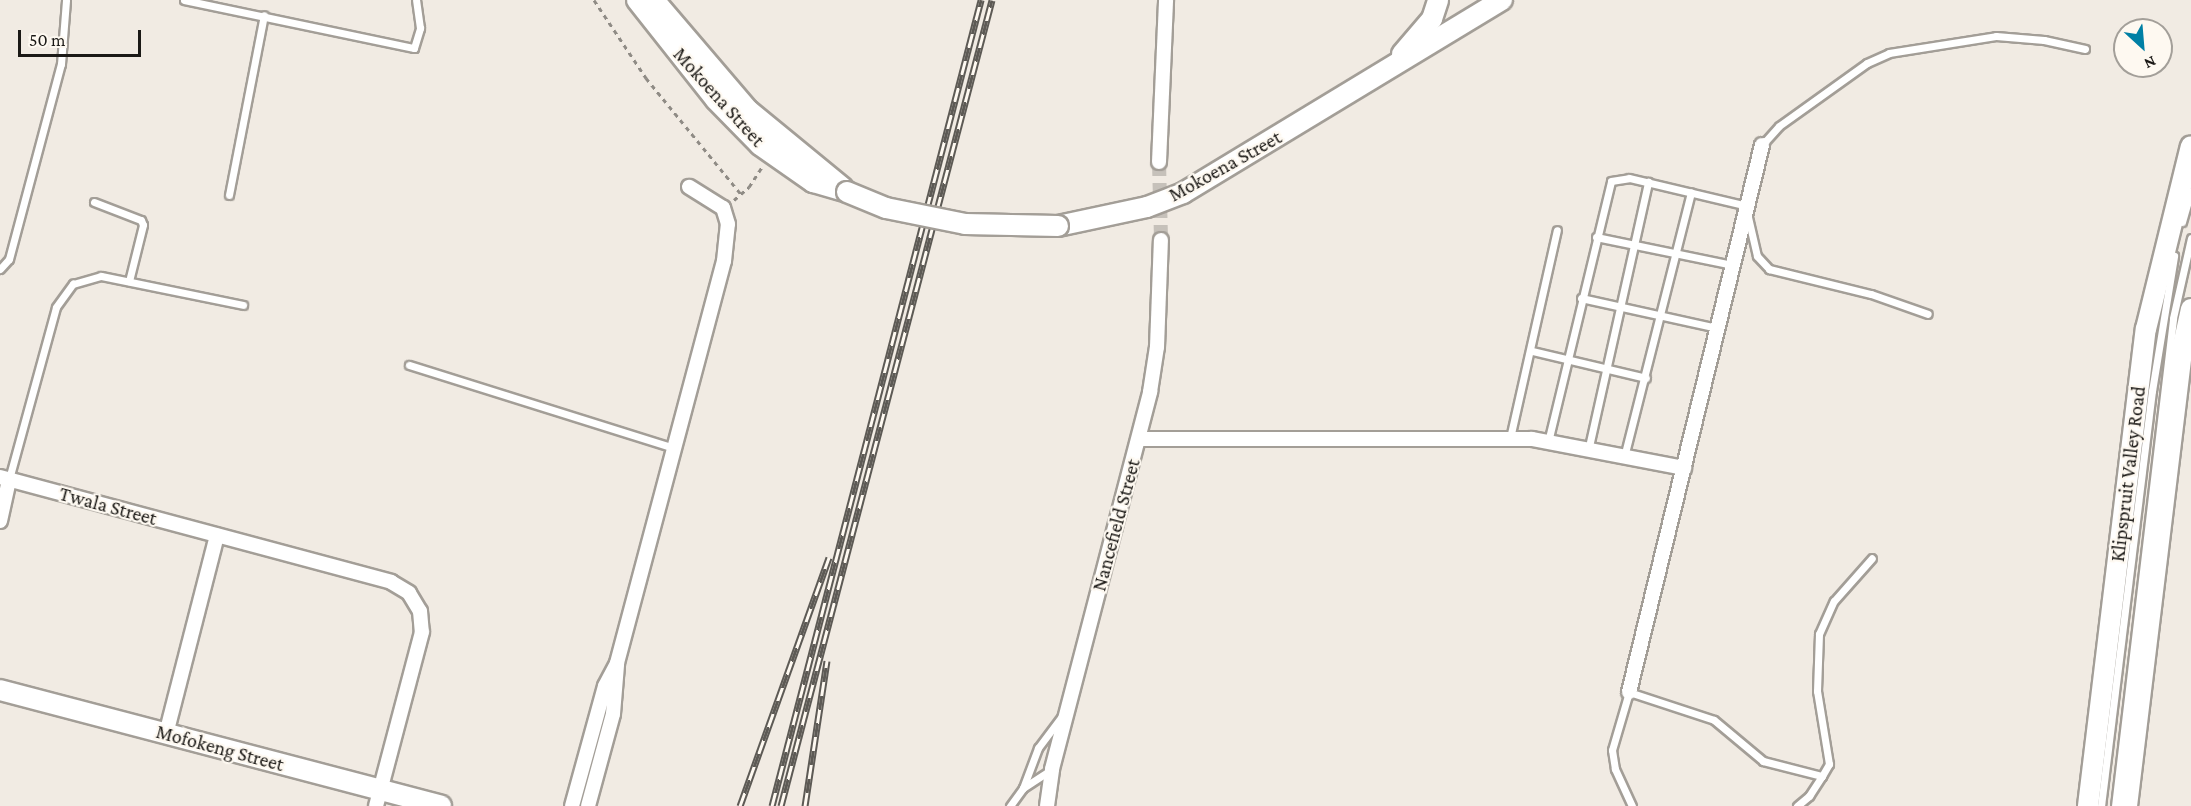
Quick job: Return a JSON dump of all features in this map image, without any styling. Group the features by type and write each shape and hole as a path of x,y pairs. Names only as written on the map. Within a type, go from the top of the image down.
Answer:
{"main road":[{"name":"Mokoena Street","path":"637,0 730,115 760,145 847,192 886,208 965,224 1058,226 1147,207 1183,193 1496,1"},
{"name":"Mokoena Street","path":"654,0 748,110 817,175"},
{"path":"1388,69 1432,19 1438,0"},
{"name":"Klipspruit Valley Road","path":"2088,806 2146,329 2191,146"},
{"name":"Klipspruit Valley Road","path":"2127,806 2181,360 2191,309"},
{"name":"Mofokeng Street","path":"0,690 166,734 378,798 441,806"}],"street":[{"path":"1159,162 1166,0"},
{"path":"1629,692 1762,145"},
{"path":"572,806 605,686 617,663 724,261 728,224 719,203 689,187"},
{"name":"Nancefield Street","path":"1047,806 1052,769 1140,439 1157,347 1161,240"},
{"path":"1140,439 1510,438 1548,442 1684,468"},
{"path":"0,521 4,478"},
{"name":"Twala Street","path":"4,478 391,582 416,602 423,632 378,798"},
{"path":"166,734 217,535"},
{"path":"588,806 613,714 618,689 617,663"}],"lane":[{"path":"0,269 9,258 61,64 66,0"},
{"path":"184,0 414,48 420,28 416,0"},
{"path":"229,195 264,15"},
{"path":"1762,145 1779,126 1867,63 1895,51 1996,36 2044,40 2085,49"},
{"path":"1548,442 1611,181 1629,178 1747,206 1753,246 1769,269 1871,294 1928,314"},
{"path":"1588,451 1648,182"},
{"name":"Klipspruit Valley Road","path":"2101,806 2164,304 2191,191"},
{"path":"1624,457 1646,378 1691,192"},
{"path":"94,202 141,220 143,225 129,281"},
{"path":"1510,438 1532,351 1557,230"},
{"path":"1596,237 1733,264"},
{"name":"Klipspruit Valley Road","path":"2115,806 2156,443 2173,318 2191,238"},
{"path":"4,478 56,307 73,284 88,278 129,281 243,305"},
{"path":"1581,298 1718,328"},
{"path":"1532,351 1646,378"},
{"path":"408,365 674,448"},
{"path":"1797,806 1809,796 1829,764 1818,703 1819,634 1834,601 1872,558"},
{"path":"1632,806 1616,769 1612,750 1629,692 1714,720 1763,761 1822,776"},
{"path":"1010,806 1023,788 1038,748 1067,710"},
{"path":"1023,788 1052,769"}],"path":[{"path":"594,0 646,78 741,194 765,162"}],"tunnel":[{"path":"1159,162 1161,240"}],"railway":[{"path":"772,806 981,0"},
{"path":"781,806 992,0"},
{"path":"740,806 829,557"},
{"path":"805,806 827,661"}]}
